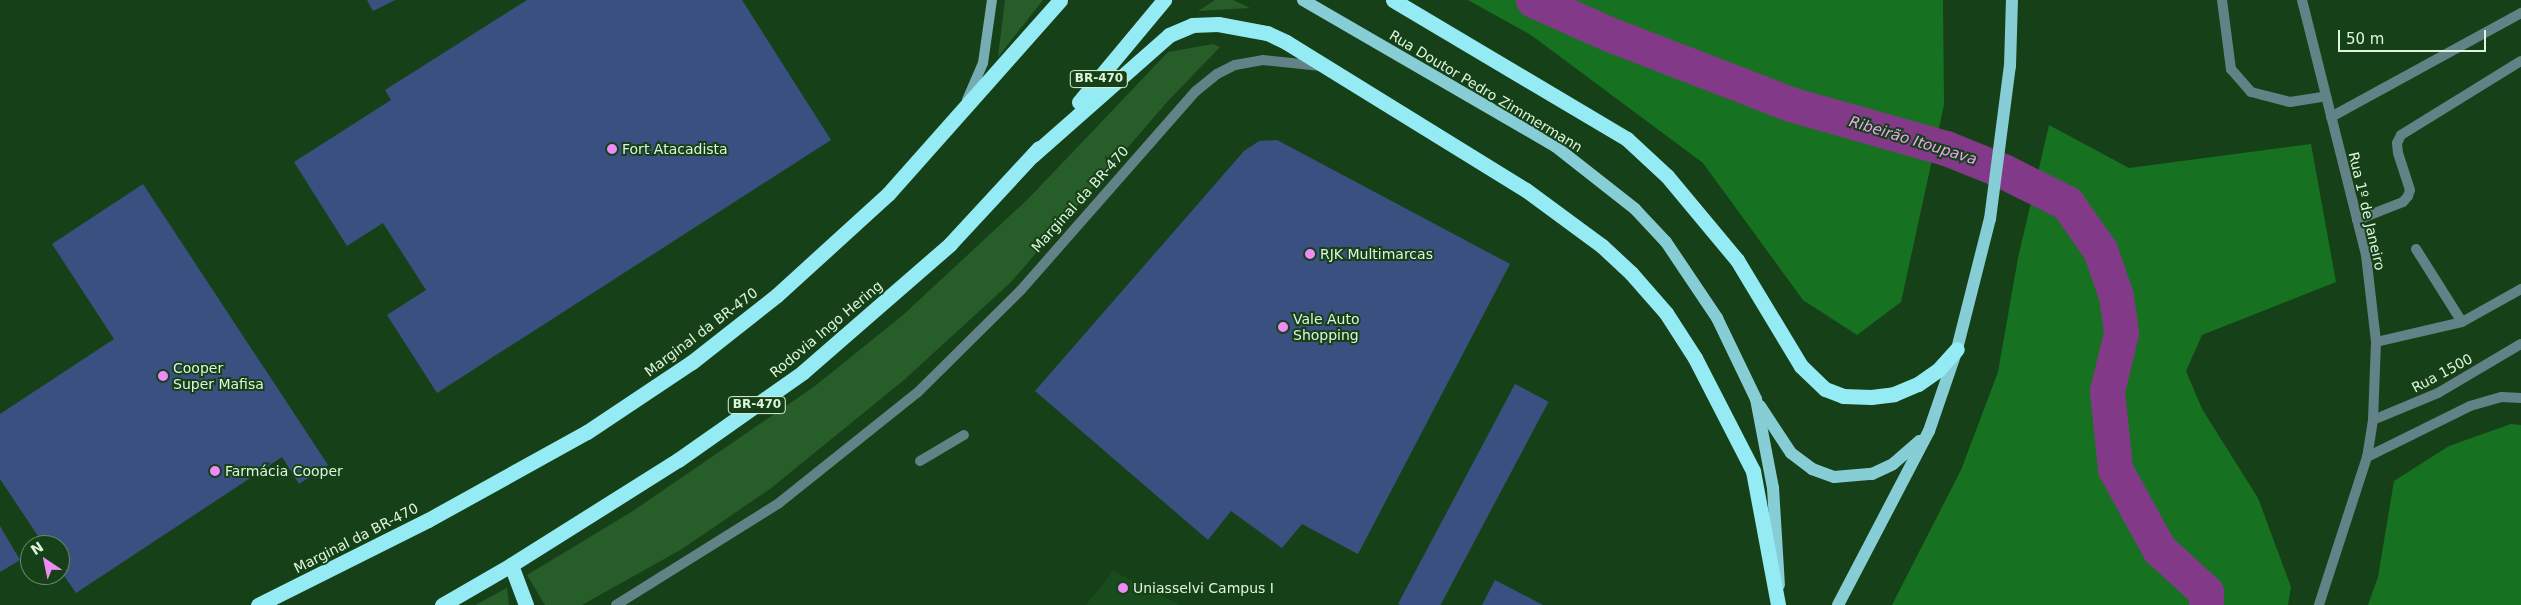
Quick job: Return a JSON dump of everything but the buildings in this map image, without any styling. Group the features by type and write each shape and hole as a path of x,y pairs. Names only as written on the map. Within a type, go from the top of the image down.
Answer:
{"highway":[{"name":"Marginal da BR-470","path":"258,605 428,520 587,432 692,362 834,246 888,194 965,110 1060,0"},
{"name":"Rodovia Ingo Hering","path":"442,605 511,565 678,460 803,372 950,244 1033,155 1164,0"},
{"path":"1393,0 1627,139 1667,176 1736,260 1801,366 1825,389 1843,396 1871,397 1894,394 1918,384 1938,370 1957,349"},
{"path":"1033,155 1169,35 1192,25 1218,24 1267,33 1322,66 1518,185 1566,219 1632,273 1666,313 1718,399 1753,472 1778,605"},
{"path":"511,565 526,605"}],"main road":[{"path":"965,110 983,63 992,0"},
{"name":"Rua Doutor Pedro Zimmermann","path":"1303,0 1555,146 1635,209 1666,242 1717,318 1756,399 1777,528 1778,605"},
{"path":"1838,605 1929,430 1957,349 1990,219 2010,66 2012,0"},
{"path":"1756,399 1791,453 1812,469 1834,477 1872,474 1893,464 1929,430"}],"street":[{"path":"2222,0 2231,69 2251,92 2290,102 2326,96"},
{"name":"Rua 1º de Janeiro","path":"2302,0 2366,255 2376,342 2373,420 2366,457 2319,605"},
{"path":"2331,117 2521,13"},
{"name":"Marginal da BR-470","path":"616,605 779,503 917,393 1021,290 1196,91 1217,74 1235,65 1263,60 1322,66"},
{"path":"2357,220 2403,202 2408,196 2410,190 2398,153 2397,143 2401,135 2521,61"},
{"path":"2416,249 2462,322"},
{"path":"2376,342 2462,322 2521,289"},
{"name":"Rua 1500","path":"2373,420 2438,393 2521,344"},
{"path":"2366,457 2470,406 2502,397 2521,398"},
{"path":"920,461 964,435"}],"shaded area":[{"path":"1005,0 1043,0 998,57"},
{"path":"1215,0 1233,0 1250,8 1198,11"},
{"path":"1468,0 1943,0 1944,105 1901,302 1857,335 1803,300 1703,163 1531,35"},
{"path":"1213,44 1220,47 1168,101 1011,282 904,380 770,489 682,549 582,605 545,605 527,575 633,511 815,386 903,315 1028,199 1168,52"},
{"path":"2049,125 2129,168 2311,144 2336,282 2202,335 2186,371 2202,409 2258,498 2291,587 2288,605 1892,605 1961,470 1998,372 2018,258"},
{"path":"2511,424 2521,425 2521,605 2368,605 2378,577 2394,481 2449,446"},
{"name":"Uniasselvi Campus I","path":"1113,571 1180,605 1086,605"},
{"path":"507,588 509,605 475,605"}],"waterway":[{"name":"Ribeirão Itoupava","path":"1533,0 1609,34 1790,104 1946,148 2003,171 2067,203 2100,250 2116,296 2121,333 2107,391 2115,469 2159,549 2206,592 2206,605"}],"place":[{"name":"Fort Atacadista","path":"612,149"},
{"name":"RJK Multimarcas","path":"1310,254"},
{"name":"Vale Auto Shopping","path":"1283,327"},
{"name":"Cooper Super Mafisa","path":"163,376"},
{"name":"Farmácia Cooper","path":"215,471"},
{"name":"Uniasselvi Campus I","path":"1123,588"}]}
